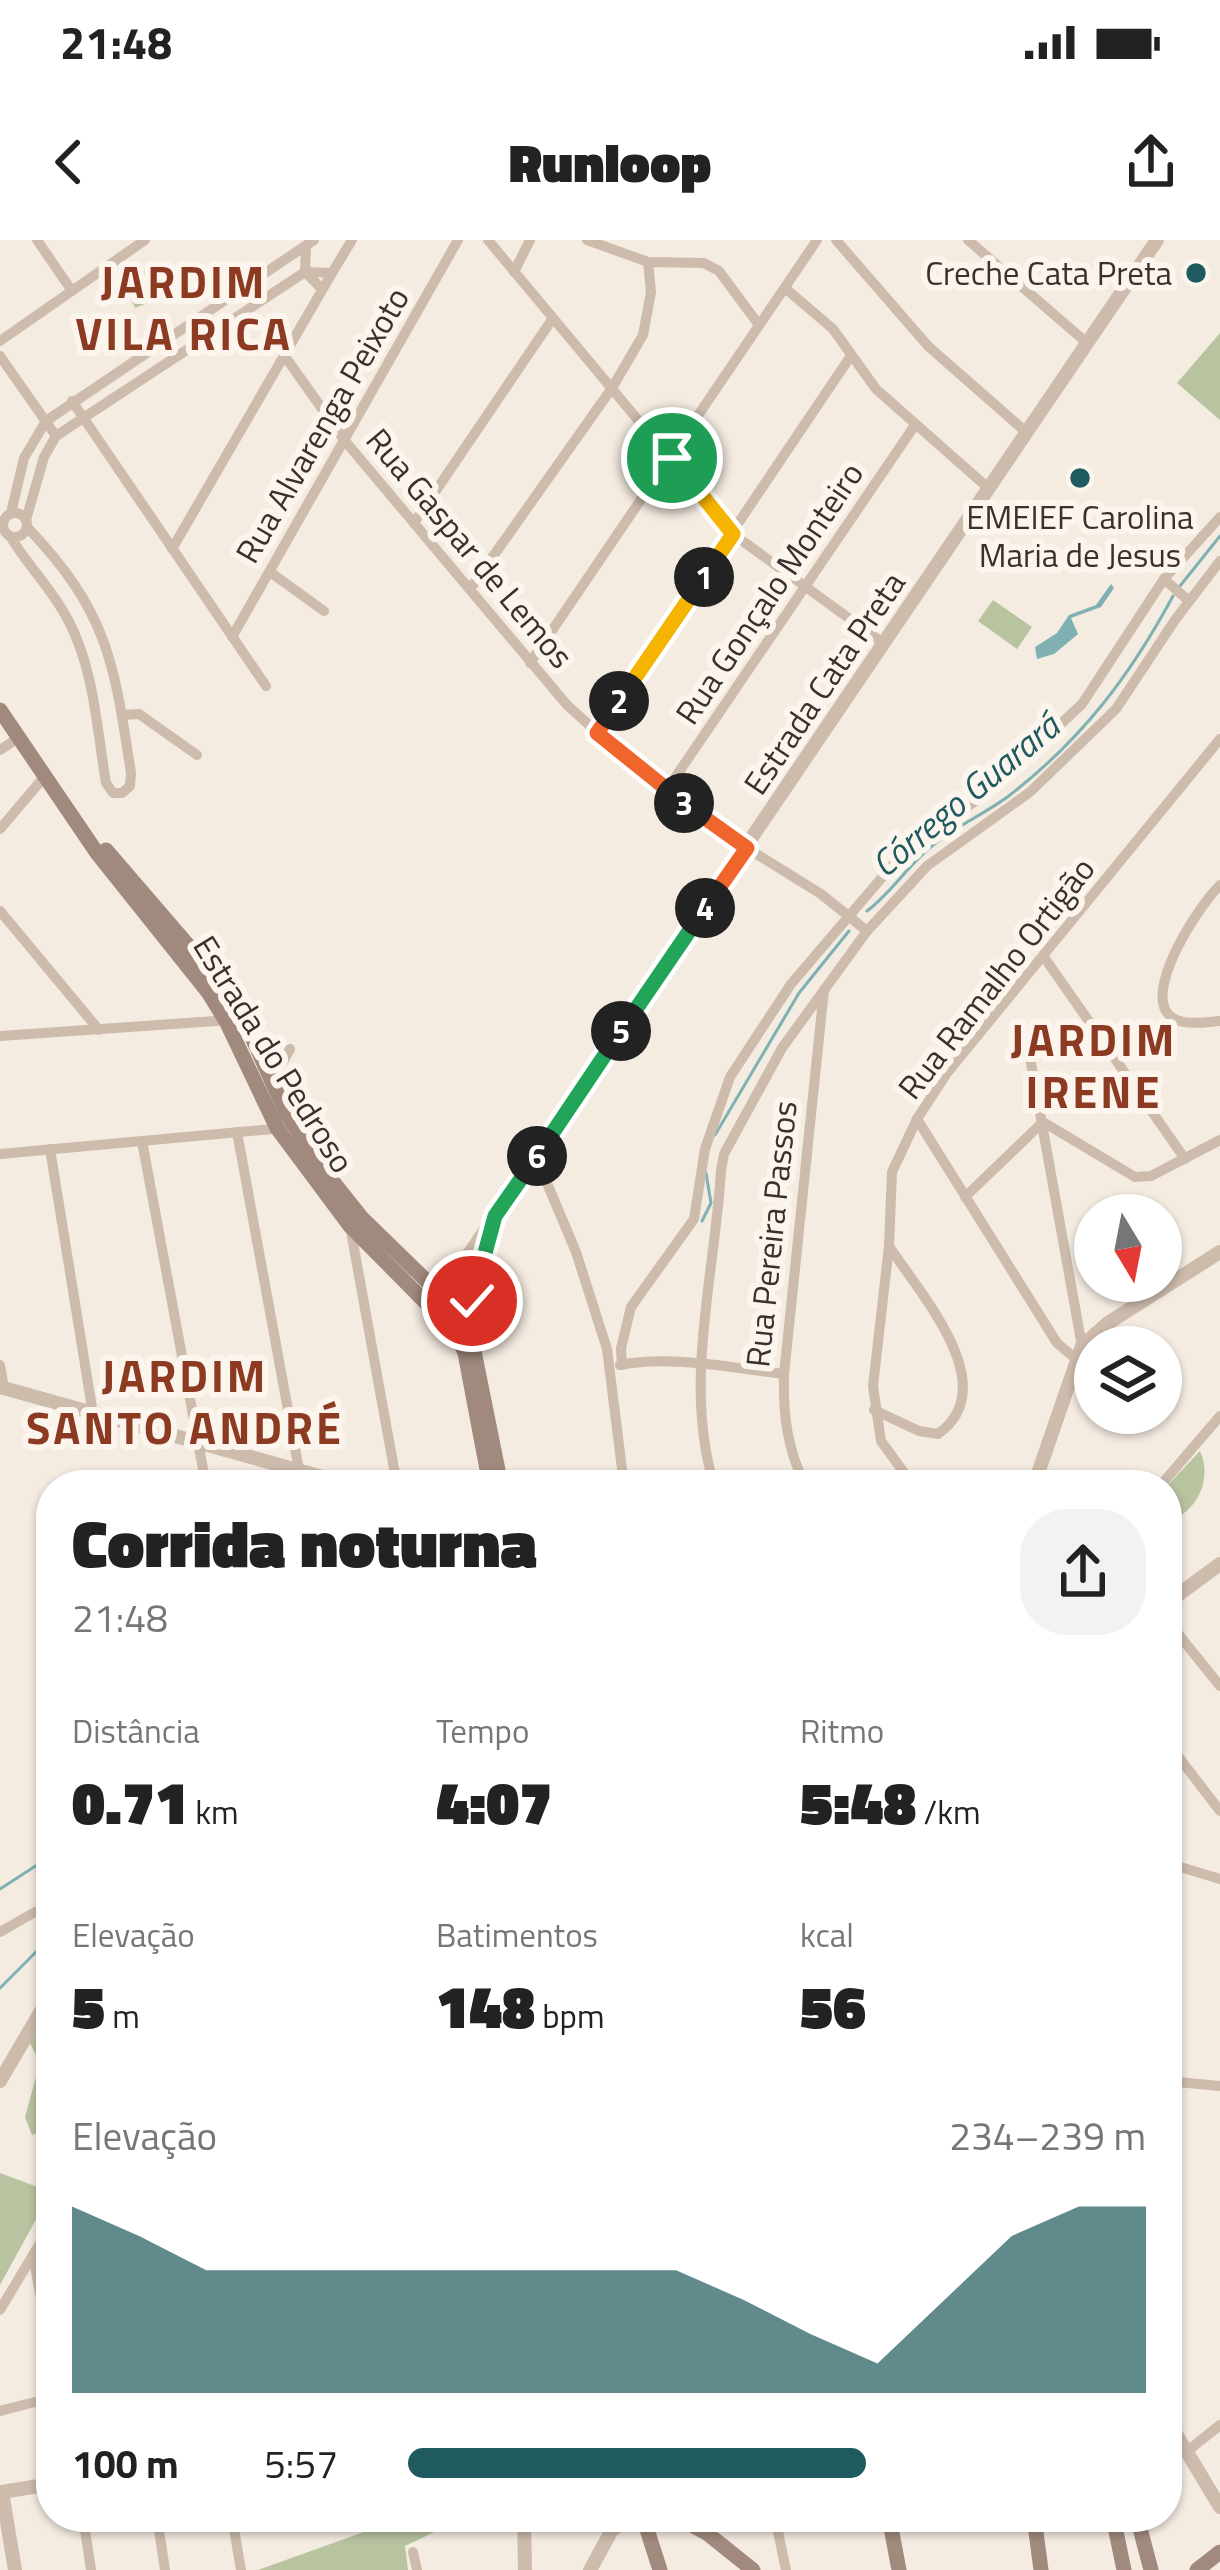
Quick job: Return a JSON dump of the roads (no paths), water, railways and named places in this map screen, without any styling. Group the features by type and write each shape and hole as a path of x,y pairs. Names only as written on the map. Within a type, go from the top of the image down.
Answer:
{"main road":[{"name":"Estrada do Pedroso","path":"0,710 92,842 234,1018 272,1080 285,1127"},
{"name":"Estrada do Pedroso","path":"234,1018 285,1127 354,1220 456,1321 476,1350 498,1470"},
{"name":"Estrada do Pedroso","path":"456,1321 487,1470"},
{"path":"644,2532 660,2570"},
{"path":"704,2532 753,2570"},
{"path":"892,2532 899,2570"},
{"path":"1036,2532 1041,2570"},
{"path":"1116,2532 1124,2570"},
{"path":"1197,2570 1220,2552"},
{"path":"1147,2558 1164,2570"}],"street":[{"path":"37,240 72,290"},
{"path":"0,341 145,240"},
{"name":"Rua Alvarenga Peixoto","path":"232,637 458,240"},
{"path":"488,240 733,534 884,644"},
{"path":"514,272 530,240"},
{"path":"587,240 648,262 704,263 718,271 760,325"},
{"path":"530,663 817,240"},
{"path":"836,240 928,346 1026,432"},
{"path":"968,240 1088,343"},
{"name":"Estrada Cata Preta","path":"437,1301 1157,240"},
{"path":"305,272 310,243"},
{"path":"5,525 24,458 46,422 310,243"},
{"path":"172,549 345,243"},
{"path":"470,589 644,335 651,292 648,262"},
{"path":"5,525 22,535 44,457 56,436 305,272 332,273"},
{"path":"305,272 322,290"},
{"path":"785,288 832,329 876,388 987,487"},
{"path":"414,523 553,318"},
{"path":"0,356 56,436"},
{"name":"Rua Gaspar de Lemos","path":"284,356 345,441 530,663 563,710 666,791 821,894 867,931"},
{"path":"597,733 850,357"},
{"path":"72,401 266,686"},
{"name":"Rua Gonçalo Monteiro","path":"666,791 915,425"},
{"path":"22,514 100,627 114,666 130,773 130,786 122,793 113,793 106,783 75,634 5,525 22,514"},
{"path":"616,1366 631,1307 694,1219 705,1149 730,1077 791,984 908,847 987,793 1082,704 1163,579 1220,517"},
{"path":"710,1470 700,1430 701,1365 724,1154 746,1111 825,984 867,931 927,866 1040,784 1116,709 1220,561"},
{"path":"270,572 323,611"},
{"path":"1163,579 1189,601"},
{"path":"122,715 139,714 197,755"},
{"path":"0,750 18,738"},
{"name":"Rua Ramalho Ortigão","path":"901,1470 886,1451 874,1410 873,1386 892,1172 947,1073 1220,739"},
{"path":"0,829 45,776"},
{"path":"1220,885 1188,925 1172,957 1163,1001 1168,1015 1177,1021 1220,1021"},
{"path":"0,911 99,1030"},
{"path":"1044,957 1185,1159"},
{"name":"Rua Pereira Passos","path":"799,1470 788,1443 784,1374 825,984"},
{"path":"0,1036 234,1018"},
{"path":"800,1022 811,1021 819,1028"},
{"path":"272,1080 290,1049"},
{"path":"1031,1063 1075,1326"},
{"path":"721,1099 746,1111"},
{"path":"917,1120 1057,1342 1074,1350"},
{"path":"965,1197 1043,1122"},
{"path":"1043,1122 1135,1177 1150,1176 1220,1140"},
{"path":"0,1154 285,1127"},
{"path":"0,1365 2,1388 298,1470 237,1132"},
{"path":"142,1141 204,1470"},
{"path":"50,1149 93,1414"},
{"path":"536,1157 616,1366 623,1470"},
{"name":"Estrada Cata Preta","path":"456,1321 477,1280 495,1216"},
{"path":"354,1220 356,1269 394,1470"},
{"path":"356,1269 378,1244"},
{"path":"874,1410 919,1431 938,1434 953,1419 965,1384 956,1351 889,1246"},
{"path":"1105,1326 1220,1252"},
{"path":"462,1262 472,1266 477,1280"},
{"path":"616,1366 701,1365 784,1374"},
{"path":"1039,1470 1074,1367"},
{"path":"1173,1470 1220,1416"},
{"path":"1182,1592 1220,1564"},
{"path":"1182,1638 1220,1687"},
{"path":"1182,1762 1220,1811"},
{"path":"1182,1868 1220,1879"},
{"path":"0,1932 36,1912"},
{"path":"0,2080 36,2019"},
{"path":"1182,2082 1220,2086"},
{"path":"0,2310 36,2250"},
{"path":"33,2255 36,2271"},
{"path":"0,2411 36,2402"},
{"path":"1185,2453 1220,2425"},
{"path":"1182,2448 1220,2507"},
{"path":"15,2570 1,2490 36,2486"},
{"path":"85,2532 91,2570"},
{"path":"159,2532 165,2570"},
{"path":"235,2532 241,2570"},
{"path":"524,2532 525,2570"},
{"path":"590,2570 611,2532"},
{"path":"779,2532 786,2570"},
{"path":"413,2552 417,2570"}],"water":[{"path":"1111,584 1114,588 1101,607 1071,618 1078,634 1054,654 1037,659 1035,647 1057,633 1069,615 1096,605"}],"waterway":[{"name":"Córrego Guarará","path":"1180,586 1220,536"},
{"name":"Córrego Guarará","path":"867,911 932,846 1010,795 1060,752 1122,679 1173,596"},
{"name":"Córrego Guarará","path":"715,1135 799,993 849,931"},
{"name":"Córrego Guarará","path":"702,1221 711,1203 706,1173"},
{"path":"0,1889 36,1866"},
{"path":"0,1988 36,1952"}],"place":[{"name":"Creche Cata Preta","path":"1196,273"},
{"name":"EMEIEF Carolina Maria de Jesus","path":"1080,478"}],"district":[{"name":"JARDIM VILA RICA","path":"184,308"},
{"name":"JARDIM IRENE","path":"1094,1066"},
{"name":"JARDIM SANTO ANDRÉ","path":"185,1402"}]}
